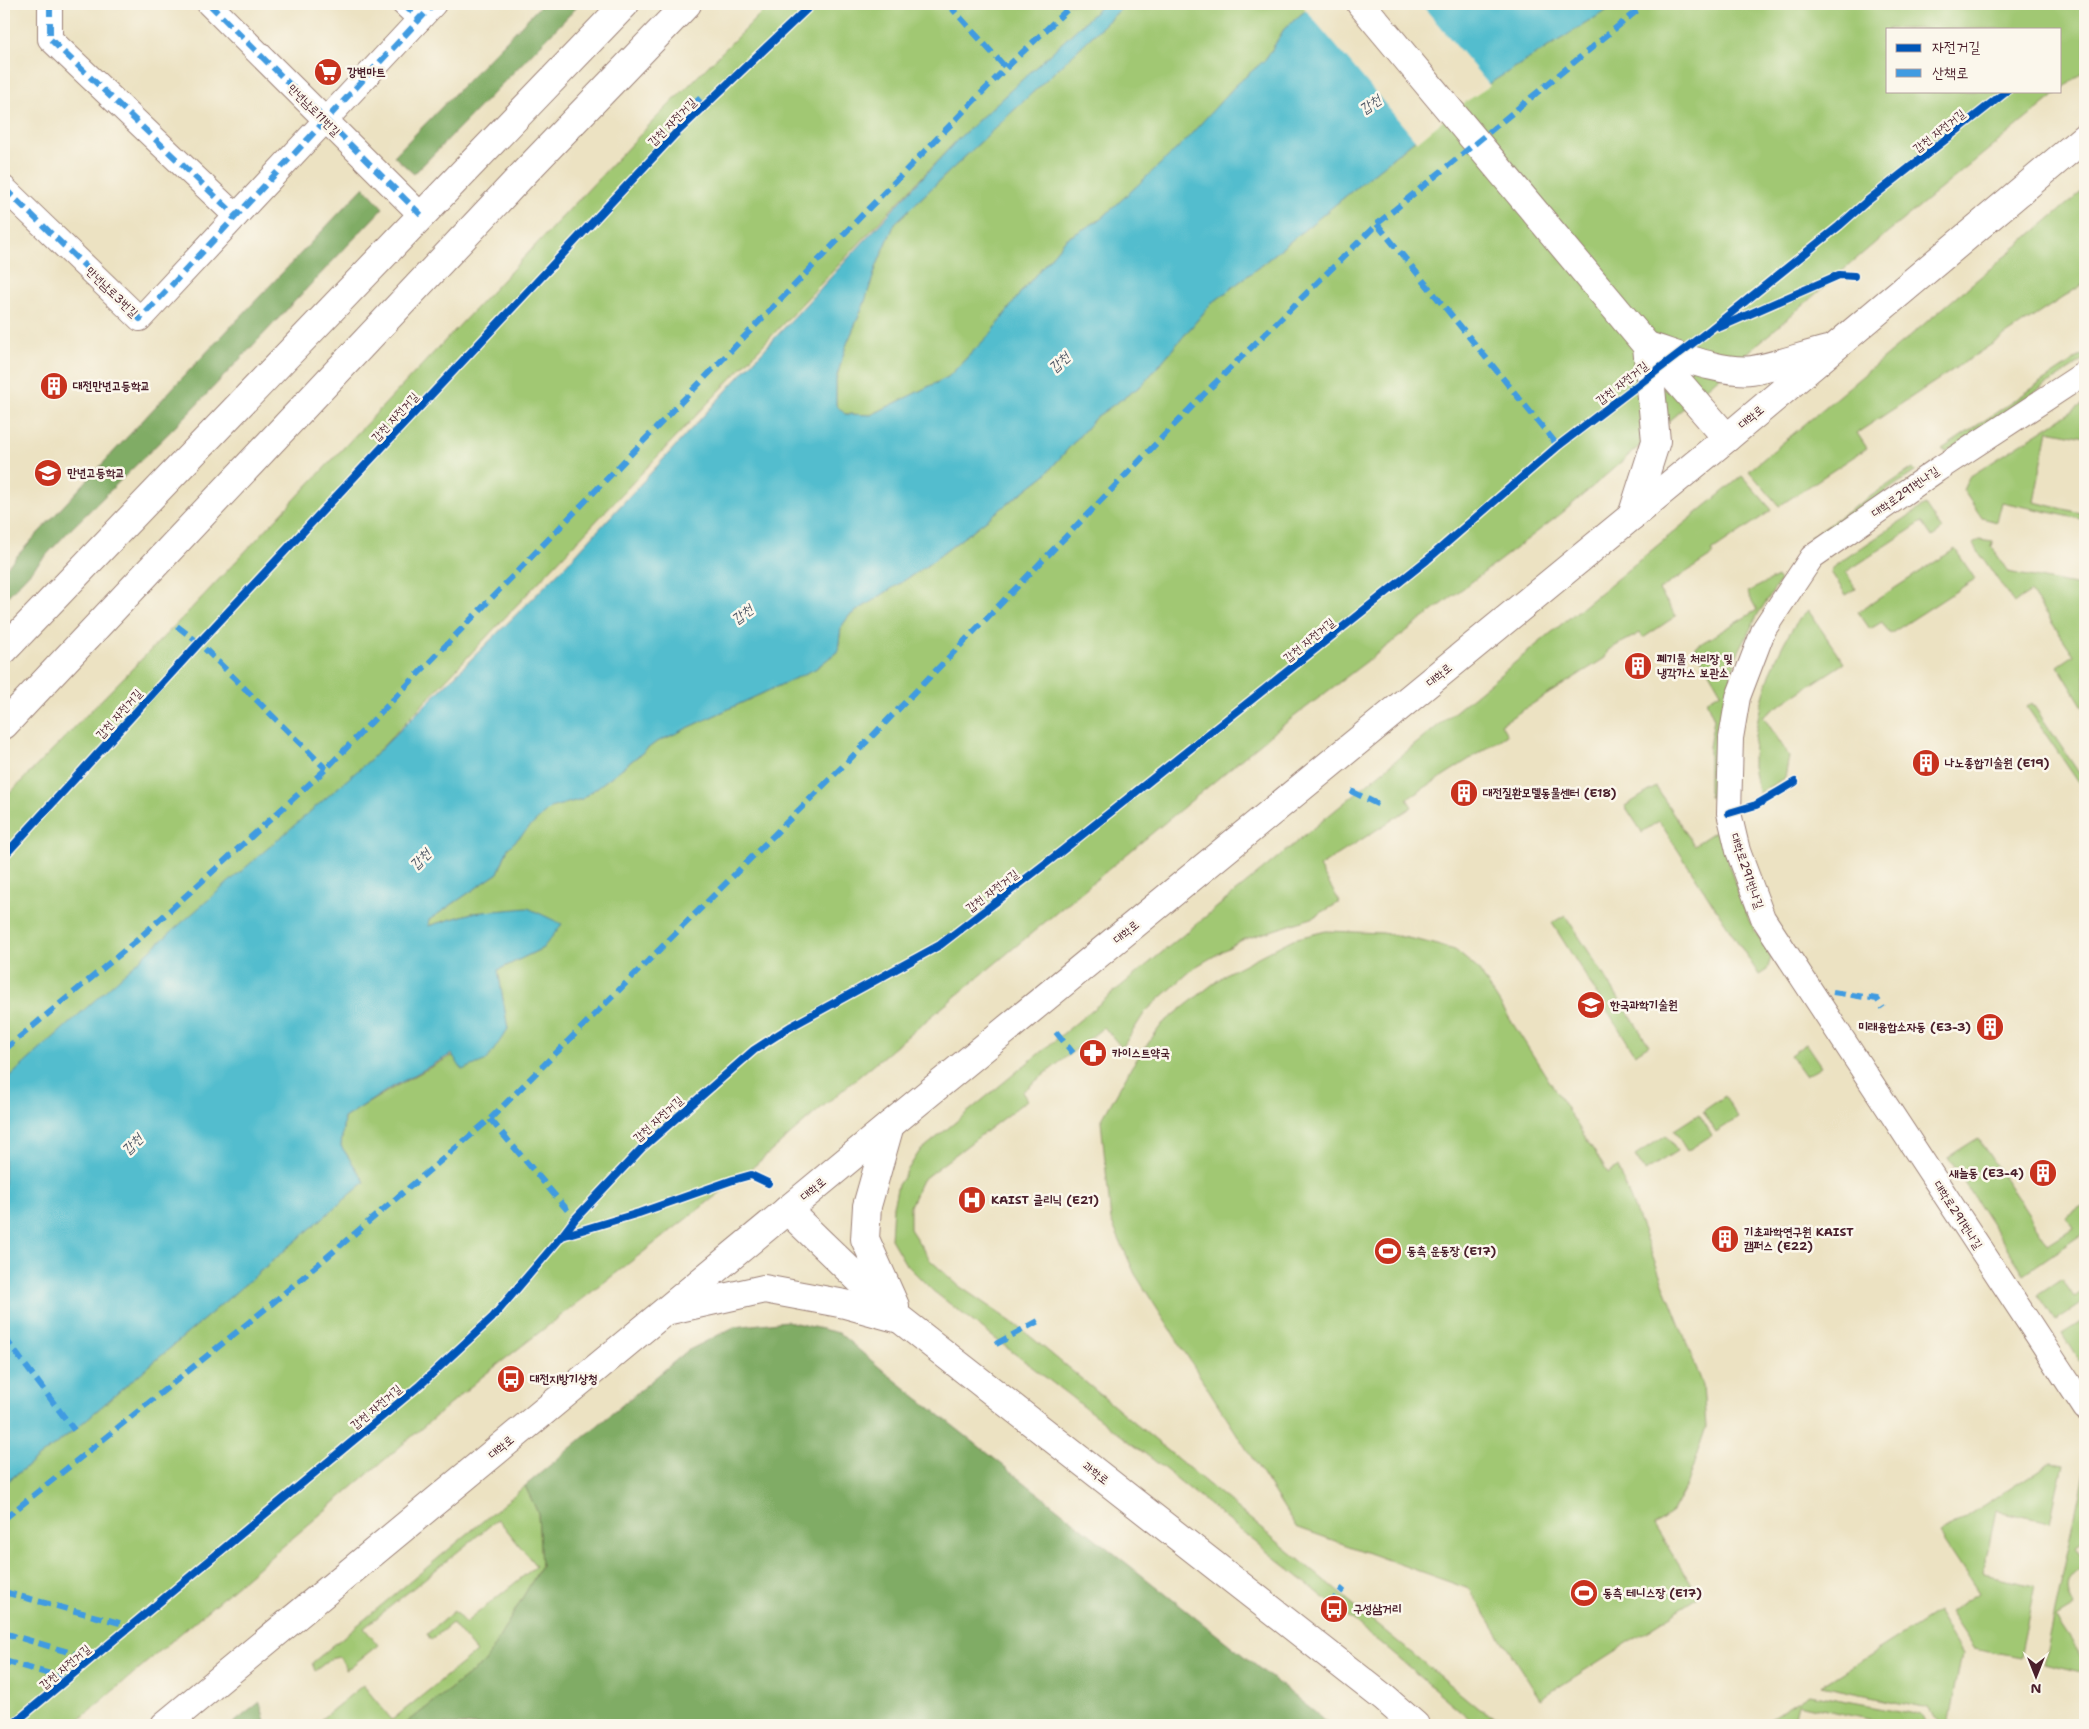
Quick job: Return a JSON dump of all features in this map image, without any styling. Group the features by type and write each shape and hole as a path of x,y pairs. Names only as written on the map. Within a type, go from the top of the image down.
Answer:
{"main road":[{"path":"4,650 625,4"},
{"path":"4,725 514,183 687,4"},
{"path":"1361,4 1646,346 1727,438"},
{"name":"대학로","path":"165,1725 890,1125 1727,438 2085,138"},
{"path":"1646,346 1728,369 1752,370 1834,348"},
{"path":"1632,516 1656,441 1646,346"},
{"path":"890,1125 867,1206 865,1239 900,1319"},
{"name":"과학로","path":"787,1210 900,1319 1384,1698 1415,1725"},
{"path":"664,1312 764,1289 845,1304 900,1319"}],"street":[{"path":"50,4 50,39 236,216"},
{"name":"만년남로11번길","path":"208,4 421,215"},
{"name":"만년남로3번길","path":"4,188 140,319 325,121 419,9"},
{"name":"대학로291번나길","path":"2085,373 1937,470 1812,557 1764,629 1738,697 1731,738 1729,813 1738,851 1763,918 2085,1408"}],"green space":[{"path":"542,4 580,4 414,174 394,156"},
{"path":"770,4 1104,4 958,139 371,759 4,1082 4,799 187,613 656,118"},
{"path":"1126,4 1313,4 1284,29 1267,58 1236,85 1183,144 1101,219 1066,239 1021,292 993,331 948,377 871,415 845,414 836,405 836,379 846,346 895,223"},
{"path":"1617,4 2085,4 2085,70 2062,89 2062,28 1886,28 1886,92 2059,92 1877,241 1562,513 1274,732 821,1108 752,1168 483,1376 73,1725 4,1725 4,1484 74,1430 365,1182 341,1146 344,1118 424,1070 508,1029 498,970 543,948 472,913 428,926 429,920 498,873 508,848 550,807 582,799 655,743 815,669 838,651 841,627 849,616 925,567 1045,475 1096,417 1142,385 1211,304 1466,98"},
{"path":"364,187 383,208 187,415 67,533 4,600 4,570 183,377"},
{"path":"2085,189 2085,283 1857,433 1867,448 1779,506 1749,471"},
{"path":"2085,353 2085,359 1946,452 1942,449"},
{"path":"2085,403 2085,437 2048,430 2034,502 2085,514 2085,520 2002,502 1997,522 1982,518 1963,490 1969,477"},
{"path":"1913,468 1916,471 1815,540 1810,537"},
{"path":"1742,476 1772,510 1712,551 1714,554 1659,590 1676,616 1643,638 1640,633 1608,650 1605,658 1501,724 1507,735 1407,799 1412,807 1319,867 1340,902 1312,918 1242,940 1195,967 1145,1012 1122,1048 1104,1027 1022,1092 1027,1100 922,1180 910,1206 910,1229 930,1260 959,1286 1019,1327 1479,1709 1517,1725 1477,1725 1384,1646 1161,1466 933,1291 905,1263 891,1239 893,1206 898,1185 919,1152"},
{"path":"1925,505 1942,530 1932,537 1922,522 1846,572 1856,589 1846,595 1831,572 1837,564"},
{"path":"1979,540 1993,542 1992,547 2008,572 2085,587 2085,710 2058,666 2074,655 2031,592 2014,603 1973,544"},
{"path":"1955,549 1975,579 1890,634 1882,622 1870,629 1858,612"},
{"path":"1777,577 1780,581 1758,614 1737,655 1720,720 1715,774 1718,792 1714,797 1709,797 1709,747 1714,719 1706,701 1721,692 1695,647 1757,610 1747,592"},
{"path":"1808,610 1844,663 1763,716 1789,756 1785,778 1758,793 1753,766 1754,748 1756,727 1767,683 1785,641"},
{"path":"2032,703 2079,773 2085,769 2085,783 2081,786 2027,707"},
{"path":"1656,787 1694,845 1716,831 1719,832 1739,896 1750,922 1771,958 1767,970 1759,975 1659,821 1642,832 1625,806"},
{"path":"1565,915 1649,1045 1635,1054 1552,923"},
{"name":"동측 운동장 (E17)","path":"1326,931 1383,933 1422,941 1455,950 1478,969 1608,1173 1618,1167 1703,1385 1706,1427 1687,1484 1672,1512 1654,1525 1699,1597 1540,1699 1469,1589 1296,1527 1135,1274 1111,1221 1101,1121 1132,1066 1162,1024 1227,973 1293,939"},
{"path":"1806,1044 1821,1066 1805,1076 1790,1055"},
{"path":"1725,1096 1738,1118 1716,1132 1703,1111"},
{"path":"1699,1114 1712,1135 1687,1151 1674,1130"},
{"path":"1666,1135 1677,1151 1645,1171 1635,1156"},
{"path":"1978,1138 2048,1244 2073,1228 2066,1217 2082,1207 2085,1212 2085,1232 2024,1274 1948,1157"},
{"path":"2062,1279 2074,1297 2085,1290 2085,1301 2055,1321 2038,1295"},
{"path":"2085,1319 2085,1369 2063,1333"},
{"path":"787,1321 839,1333 885,1372 1331,1725 404,1725 485,1662 541,1566 538,1513 525,1486 687,1351 734,1327"},
{"path":"2051,1462 2063,1464 2050,1522 1996,1511 1983,1574 2035,1585 2020,1657 1973,1648 1949,1612 1979,1593 1940,1534"},
{"path":"2085,1468 2085,1539 2075,1546 2085,1562 2085,1566 2074,1574 2068,1583 2068,1594 2074,1607 2056,1618 2085,1662 2085,1674 2044,1664"},
{"path":"525,1486 538,1513 541,1566 485,1662 404,1725 321,1725 320,1720 363,1685 392,1720 476,1652 452,1623 431,1640 427,1634 454,1611 465,1623 536,1566 498,1519 364,1628 378,1645 349,1668 345,1670 345,1665 339,1657 330,1659 315,1671 312,1663"},
{"path":"1937,1612 1962,1653 1948,1725 1941,1725 1929,1708 1821,1686"},
{"path":"1809,1694 1922,1715 1928,1725 1889,1725 1798,1704 1793,1725 1760,1725"},
{"path":"260,1702 266,1725 231,1725"}],"water":[{"name":"갑천","path":"1104,4 1126,4 895,223 846,346 836,379 836,405 845,414 871,415 948,377 993,331 1021,292 1066,239 1101,219 1182,144 1236,85 1267,58 1284,29 1313,4 1617,4 1466,98 1211,304 1142,385 1096,417 1045,475 925,567 849,616 841,627 838,651 815,669 655,743 582,799 550,808 508,848 498,873 429,920 428,926 472,913 528,908 562,924 543,948 498,970 508,1029 487,1060 462,1070 452,1054 389,1089 344,1118 341,1146 365,1182 74,1430 4,1484 4,1082 156,945 371,759 566,565 958,139"}],"pier":[{"path":"1309,4 1421,4 1490,86 1467,101 1417,142 1304,8"}],"marked path":[{"path":"50,4 50,39 236,216"},
{"path":"209,4 421,215"},
{"path":"404,4 420,19"},
{"path":"4,188 140,319 434,4"},
{"path":"948,4 1006,68"},
{"path":"4,1050 136,941 326,769 871,206 1006,68 1073,4"},
{"path":"4,1519 269,1306 490,1119 850,759 1212,386 1377,224 1645,4"},
{"path":"696,98 704,107"},
{"path":"1377,224 1558,446"},
{"path":"177,626 199,643 326,769"},
{"path":"1351,791 1379,805"},
{"path":"1833,992 1877,999 1883,1008"},
{"path":"1056,1032 1073,1053"},
{"path":"490,1119 575,1219"},
{"path":"996,1344 1040,1320"},
{"path":"4,1337 74,1430"},
{"path":"1328,1606 1344,1588"},
{"path":"4,1592 131,1626"},
{"path":"4,1633 92,1659"},
{"path":"4,1661 68,1679"}],"cycle path":[{"name":"갑천 자전거길","path":"4,856 199,643 675,134 812,4"},
{"name":"갑천 자전거길","path":"12,1725 420,1385 492,1318 575,1219 642,1148 754,1050 790,1027 940,945 1058,854 1427,560 1558,446 1706,333 1866,202 2006,92"},
{"path":"1720,327 1839,275 1854,276"},
{"path":"1729,813 1756,805 1795,782"},
{"path":"562,1236 639,1213 751,1175 768,1183"}],"place":[{"name":"강변마트","path":"328,72"},
{"name":"대전만년고등학교","path":"54,386"},
{"name":"만년고등학교","path":"48,473"},
{"name":"폐기물 처리장 및 냉각가스 보관소","path":"1638,666"},
{"name":"나노종합기술원 (E19)","path":"1926,763"},
{"name":"대전질환모델동물센터 (E18)","path":"1464,793"},
{"name":"한국과학기술원","path":"1591,1005"},
{"name":"미래융합소자동 (E3-3)","path":"1990,1027"},
{"name":"카이스트약국","path":"1093,1053"},
{"name":"새늘동 (E3-4)","path":"2043,1173"},
{"name":"KAIST 클리닉 (E21)","path":"972,1200"},
{"name":"기초과학연구원 KAIST 캠퍼스 (E22)","path":"1725,1239"},
{"name":"동측 운동장 (E17)","path":"1388,1251"},
{"name":"대전지방기상청","path":"511,1379"},
{"name":"동측 테니스장 (E17)","path":"1584,1593"},
{"name":"구성삼거리","path":"1334,1609"}]}
